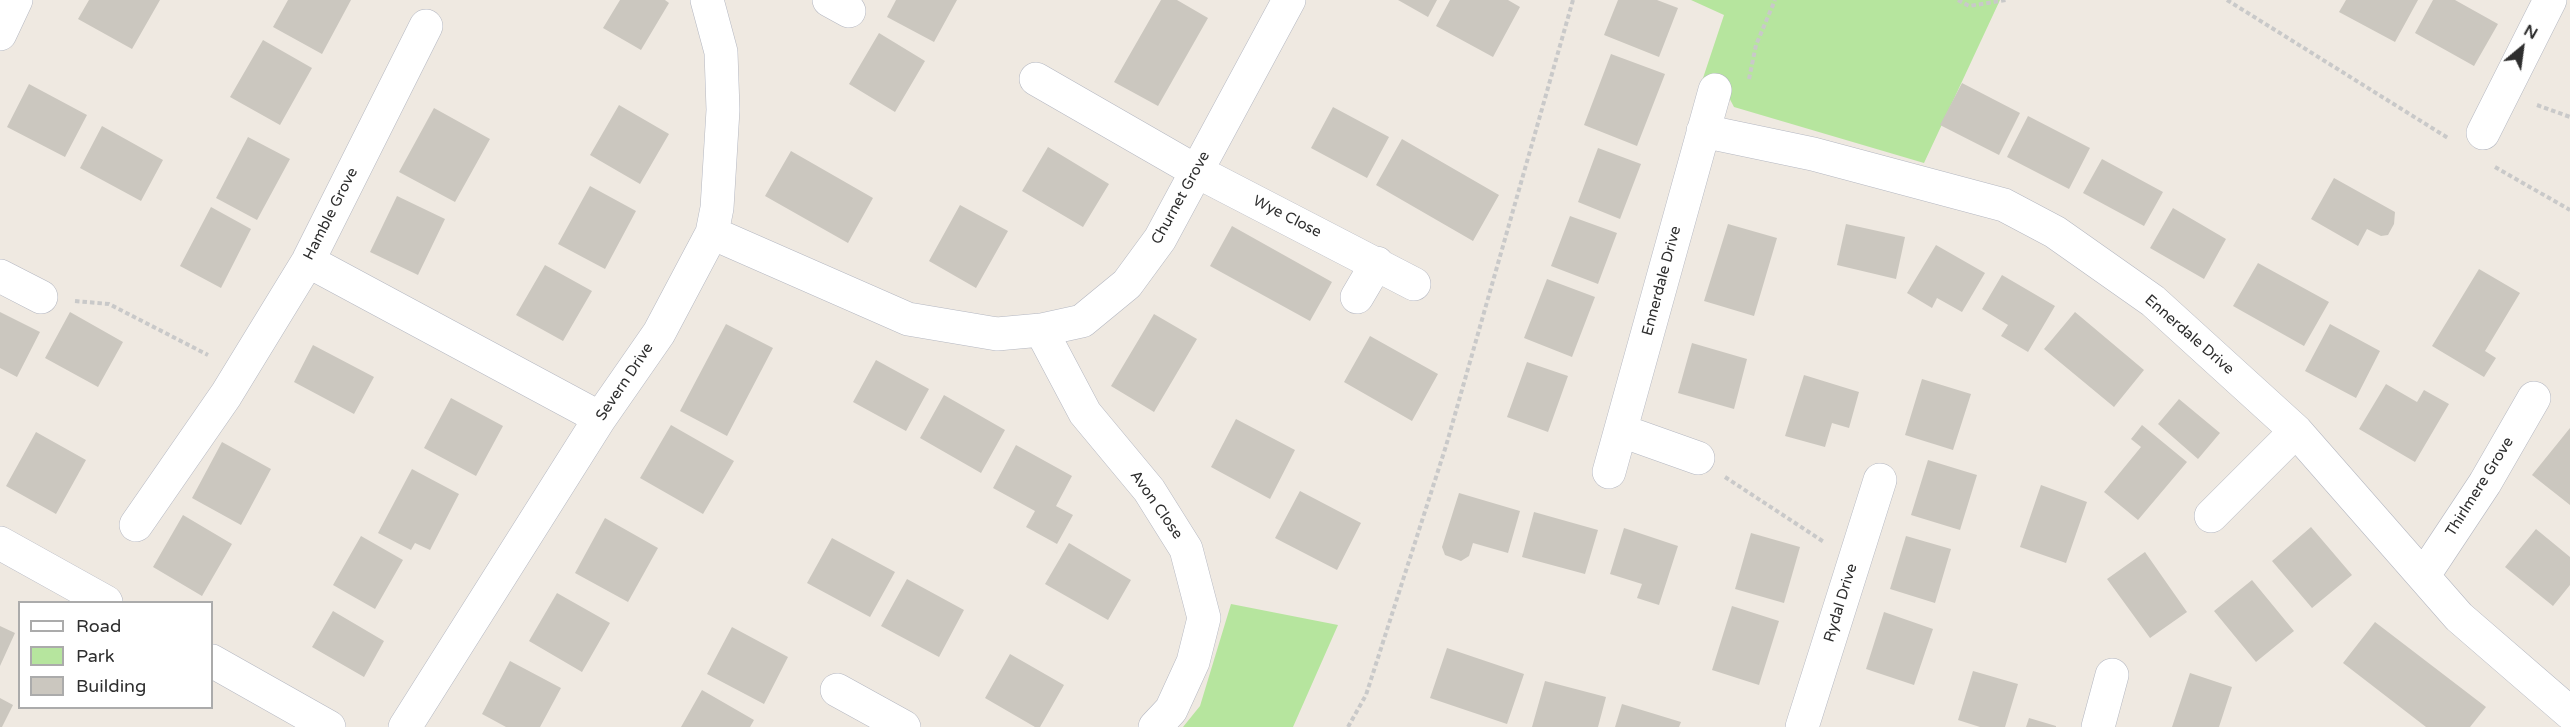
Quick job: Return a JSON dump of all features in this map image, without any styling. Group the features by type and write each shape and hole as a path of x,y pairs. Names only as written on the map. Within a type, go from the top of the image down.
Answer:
{"street":[{"path":"0,34 16,0"},
{"name":"Severn Drive","path":"405,727 600,418 659,333 712,233 717,208 723,110 721,52 707,0"},
{"name":"Churnet Grove","path":"712,233 908,319 997,334 1041,330 1083,321 1127,284 1160,239 1289,0"},
{"path":"2468,137 2550,0"},
{"name":"Hamble Grove","path":"136,525 233,384 308,261 426,26"},
{"name":"Wye Close","path":"1036,79 1196,171 1414,284"},
{"name":"Ennerdale Drive","path":"1609,472 1622,432 1715,90"},
{"name":"Ennerdale Drive","path":"1703,131 1813,154 2004,205 2055,232 2152,301 2296,431 2459,617 2570,712"},
{"path":"308,261 600,418"},
{"path":"1357,297 1377,263"},
{"path":"0,276 41,297"},
{"name":"Avon Close","path":"1041,330 1085,413 1149,489 1186,549 1204,618 1193,662 1171,710 1155,727"},
{"name":"Thirlmere Grove","path":"2424,575 2485,483 2534,398"},
{"path":"2211,516 2296,431"},
{"path":"1622,432 1698,458"},
{"name":"Rydal Drive","path":"1814,723 1855,561 1880,480"},
{"path":"0,543 102,601"},
{"path":"213,663 329,727"},
{"path":"2098,727 2112,675"},
{"path":"837,690 867,718 904,727"}],"path":[{"path":"1348,727 1366,695 1446,446 1574,0"},
{"path":"1749,80 1756,45 1775,0"},
{"path":"1958,0 1970,6 2006,0"},
{"path":"2227,0 2468,137"},
{"path":"2492,165 2570,210"},
{"path":"41,297 109,304 233,384"},
{"path":"1698,458 1776,512 1855,561"}],"green space":[{"path":"1691,0 2000,0 1924,163 1734,107 1724,88 1702,81 1724,15"},
{"path":"1231,604 1338,625 1293,727 1183,727 1200,706"}],"building":[{"path":"89,0 160,0 132,49 78,19"},
{"path":"288,0 351,0 322,54 273,27"},
{"path":"620,0 665,0 669,3 641,50 603,28"},
{"path":"896,0 957,0 934,42 887,17"},
{"path":"1161,0 1177,0 1208,18 1158,106 1114,82"},
{"path":"1398,0 1437,0 1428,17"},
{"path":"1450,0 1508,0 1520,7 1493,57 1436,26"},
{"path":"1618,0 1657,0 1678,8 1659,57 1604,35"},
{"path":"2346,0 2418,0 2395,42 2339,12"},
{"path":"2433,0 2455,0 2498,24 2474,66 2415,33"},
{"path":"879,33 925,61 895,112 849,84"},
{"path":"263,40 312,68 280,125 230,97"},
{"path":"1611,54 1665,74 1637,146 1584,125"},
{"path":"1962,83 2020,113 1999,155 1940,125"},
{"path":"29,84 87,115 65,157 7,127"},
{"path":"619,105 669,134 640,184 590,155"},
{"path":"1333,107 1389,137 1367,178 1311,148"},
{"path":"434,108 490,139 455,202 399,172"},
{"path":"2028,116 2090,148 2069,189 2007,157"},
{"path":"102,126 163,160 141,201 80,168"},
{"path":"248,137 290,159 257,220 216,198"},
{"path":"1402,139 1499,195 1473,241 1376,185"},
{"path":"1048,147 1109,184 1083,227 1022,191"},
{"path":"1598,148 1641,164 1620,219 1578,202"},
{"path":"791,151 873,198 848,243 765,196"},
{"path":"2102,159 2163,192 2144,226 2083,193"},
{"path":"2334,178 2395,212 2394,224 2388,235 2381,236 2367,229 2358,246 2311,219"},
{"path":"590,186 636,211 605,269 558,244"},
{"path":"397,196 445,219 418,275 370,252"},
{"path":"960,205 1008,231 976,288 929,261"},
{"path":"211,207 251,229 221,288 180,266"},
{"path":"2173,208 2226,239 2204,279 2150,248"},
{"path":"1570,216 1617,233 1598,284 1551,266"},
{"path":"1728,224 1777,238 1754,316 1704,301"},
{"path":"1846,224 1905,237 1896,279 1837,265"},
{"path":"1232,226 1332,282 1310,321 1210,266"},
{"path":"1936,245 1985,273 1962,312 1937,298 1932,308 1907,293"},
{"path":"2258,263 2329,302 2304,346 2233,306"},
{"path":"545,265 592,291 563,341 516,315"},
{"path":"2479,269 2520,293 2485,351 2496,358 2484,377 2432,346"},
{"path":"2002,275 2055,306 2028,352 2001,336 2008,325 1982,309"},
{"path":"1547,279 1595,297 1572,357 1524,338"},
{"path":"0,312 40,332 17,377 0,368"},
{"path":"70,312 123,342 98,387 45,358"},
{"path":"2075,312 2144,370 2114,407 2044,349"},
{"path":"1154,314 1197,339 1154,412 1111,386"},
{"path":"726,324 773,348 727,436 680,411"},
{"path":"2330,324 2380,351 2356,398 2305,371"},
{"path":"1370,336 1438,374 1412,421 1344,382"},
{"path":"1692,343 1747,359 1734,409 1678,393"},
{"path":"313,345 374,377 354,414 294,382"},
{"path":"876,360 929,389 906,431 853,402"},
{"path":"1527,362 1568,376 1548,432 1507,417"},
{"path":"1804,375 1859,392 1849,428 1832,423 1825,447 1785,436"},
{"path":"1922,379 1971,394 1953,450 1905,435"},
{"path":"2386,384 2417,402 2424,390 2449,404 2415,462 2359,429"},
{"path":"944,395 1005,430 981,473 920,438"},
{"path":"451,398 503,426 476,476 424,448"},
{"path":"2179,399 2220,433 2198,459 2158,424"},
{"path":"1236,419 1295,450 1270,499 1211,467"},
{"path":"671,425 734,461 703,514 640,478"},
{"path":"2142,425 2187,462 2138,520 2104,492 2141,447 2131,439"},
{"path":"2570,428 2570,505 2532,475"},
{"path":"36,432 86,460 56,514 6,486"},
{"path":"222,442 271,469 241,525 192,498"},
{"path":"1016,445 1072,476 1056,506 1073,515 1057,544 1026,527 1035,511 993,488"},
{"path":"1928,460 1977,475 1960,530 1911,515"},
{"path":"412,469 459,494 430,550 415,543 411,550 378,533"},
{"path":"2041,485 2087,502 2066,563 2020,547"},
{"path":"1300,491 1361,523 1337,570 1275,538"},
{"path":"1459,493 1520,511 1508,553 1473,543 1469,556 1461,561 1445,555 1442,547"},
{"path":"1534,512 1598,530 1585,574 1522,557"},
{"path":"183,515 232,544 202,596 153,567"},
{"path":"605,518 658,548 628,602 575,573"},
{"path":"2311,527 2352,575 2312,608 2272,561"},
{"path":"1624,528 1678,546 1659,605 1637,598 1642,584 1610,574"},
{"path":"2536,529 2570,557 2570,585 2553,606 2505,567"},
{"path":"1751,533 1800,547 1784,603 1735,589"},
{"path":"361,536 403,560 375,609 333,585"},
{"path":"1906,536 1951,549 1935,603 1890,589"},
{"path":"832,538 895,572 870,617 807,583"},
{"path":"1069,543 1131,580 1108,620 1045,584"},
{"path":"2145,552 2187,612 2150,638 2107,579"},
{"path":"907,579 964,610 939,657 881,626"},
{"path":"2252,580 2294,631 2256,662 2214,611"},
{"path":"557,593 610,623 582,672 529,641"},
{"path":"1732,606 1779,621 1759,685 1712,670"},
{"path":"333,611 384,641 364,677 312,647"},
{"path":"1884,612 1933,629 1914,685 1866,669"},
{"path":"2375,622 2486,707 2470,727 2426,727 2343,663"},
{"path":"0,626 15,633 0,666"},
{"path":"732,627 788,657 764,704 707,674"},
{"path":"1447,648 1524,674 1507,724 1430,698"},
{"path":"1010,654 1064,685 1040,727 1035,727 985,698"},
{"path":"510,661 561,688 540,727 506,727 482,714"},
{"path":"1973,671 2018,684 2005,727 1980,727 1958,720"},
{"path":"2190,673 2232,687 2219,727 2172,727"},
{"path":"1545,681 1606,697 1598,727 1532,727"},
{"path":"702,690 754,720 750,727 681,727"},
{"path":"0,698 13,705 2,727 0,727"},
{"path":"1622,704 1681,722 1679,727 1615,727"},
{"path":"2029,718 2056,726 2056,727 2026,727"}]}
